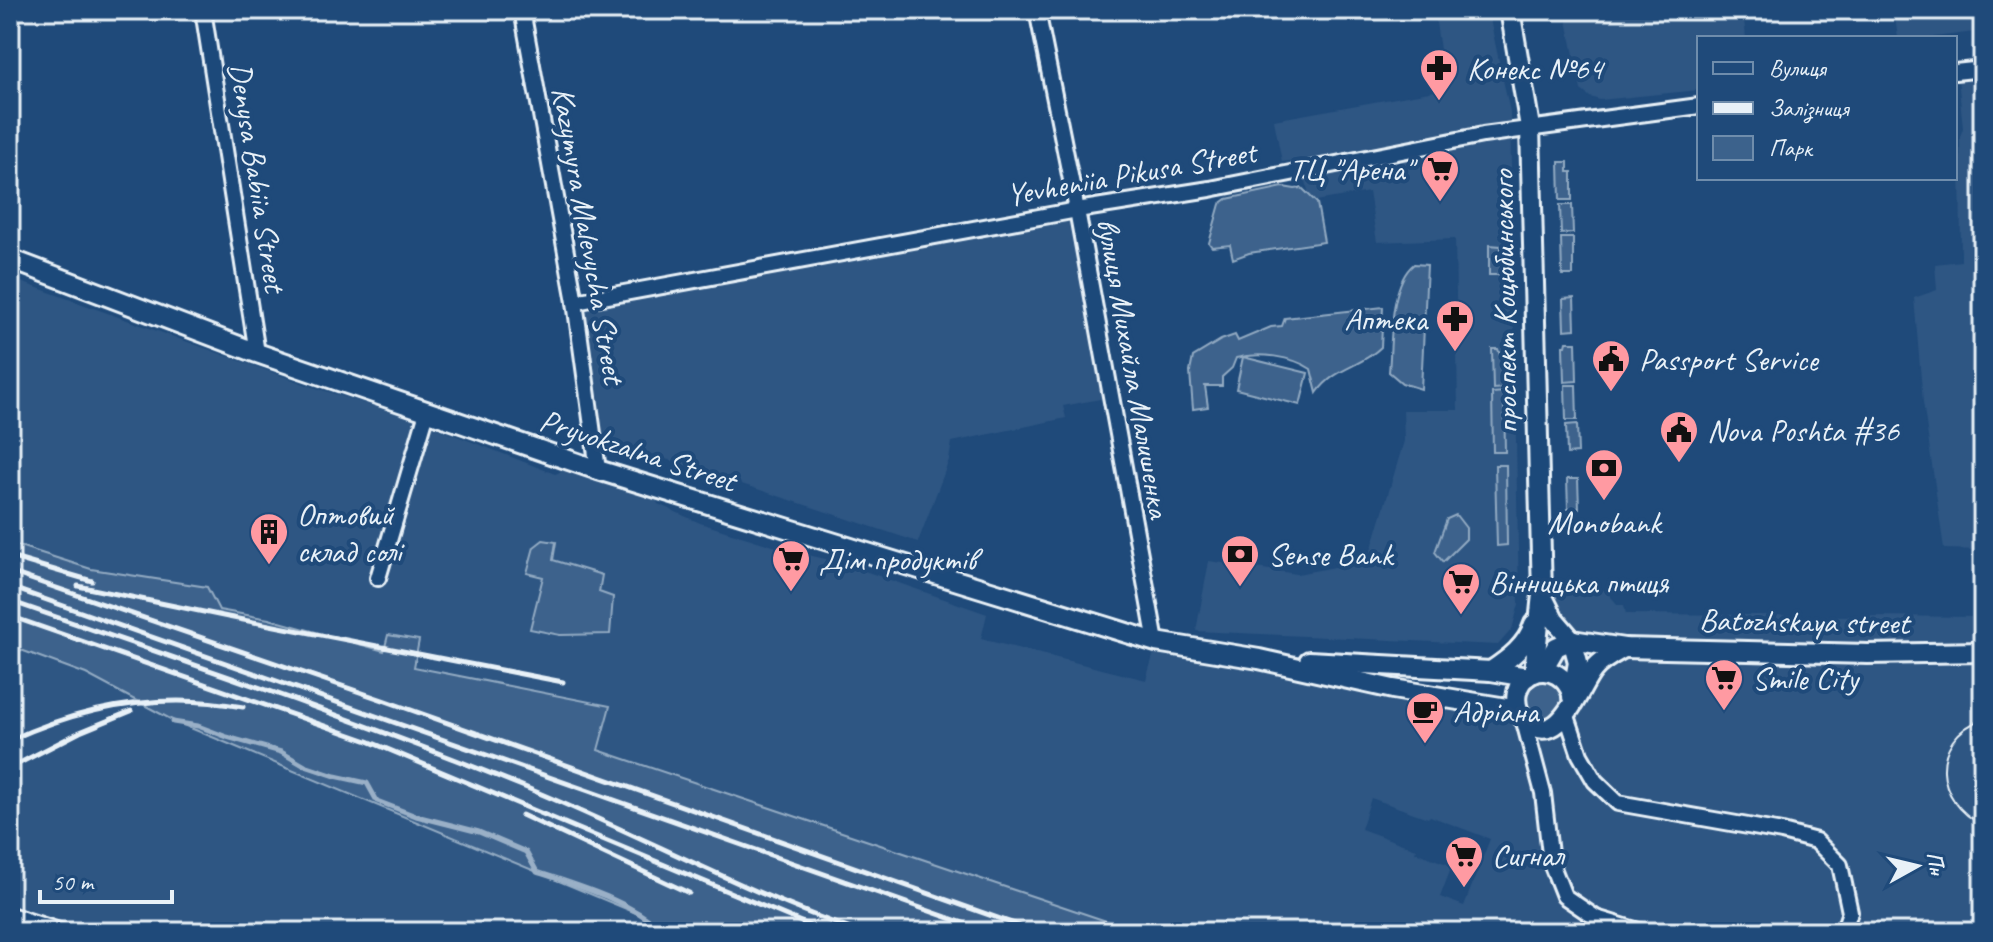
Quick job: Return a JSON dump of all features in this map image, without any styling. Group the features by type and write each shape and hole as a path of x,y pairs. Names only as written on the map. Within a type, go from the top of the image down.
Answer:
{"main road":[{"name":"проспект Коцюбинського","path":"1510,10 1530,127 1542,594"},
{"name":"Pryvokzalna Street","path":"10,259 257,353 598,470 1156,642 1259,659"},
{"path":"1542,594 1554,619 1572,640 1578,662 1570,705"},
{"path":"1491,671 1519,650 1531,635 1542,594"},
{"path":"1534,673 1542,594"},
{"path":"1520,714 1517,691 1556,647 1572,640"},
{"name":"Batozhskaya street","path":"1572,640 1624,648 1868,654 1983,652"},
{"path":"1259,659 1520,714 1537,727 1546,727 1562,722 1594,669 1608,656 1624,648"},
{"path":"1259,659 1558,675 1565,680 1570,705"}],"street":[{"name":"Denysa Babiia Street","path":"203,10 257,353"},
{"name":"Kazymyra Malevycha Street","path":"522,10 575,302 598,470"},
{"name":"вулиця Михайла Малишенка","path":"1037,10 1156,642"},
{"path":"1957,72 1983,69"},
{"name":"Yevheniia Pikusa Street","path":"575,302 1077,210 1210,189 1530,127 1697,106"},
{"path":"378,578 427,412"},
{"path":"1570,705 1580,755 1595,781 1618,803 1782,832 1816,841 1840,865 1850,912 1843,932"},
{"path":"1520,714 1543,793 1551,863 1564,896 1596,918 1642,932"},
{"path":"10,915 62,932"}],"shaded area":[{"path":"1434,10 1488,10 1510,112 1519,604 1512,629 1498,645 1196,631 1209,561 1297,574 1368,561 1404,441 1403,410 1458,410 1455,239 1377,242 1369,192 1310,202 1302,159 1282,162 1274,120 1446,89"},
{"path":"1565,10 1743,10 1746,36 1697,36 1697,90 1600,100 1581,90"},
{"path":"1894,10 1983,10 1983,31 1942,36 1898,36"},
{"path":"1983,74 1983,550 1944,549 1923,402 1914,298 1937,290 1935,264 1961,261 1960,137 1963,128 1958,77"},
{"path":"1077,210 1111,397 1063,406 1066,418 952,442 949,460 918,542 593,435 575,302"},
{"path":"10,278 310,386 408,417 555,474 565,470 655,495 658,504 700,523 786,550 839,562 987,614 981,639 1146,680 1157,642 1531,699 1543,592 1611,590 1611,597 1618,605 1624,605 1626,614 1983,617 1983,932 1454,932 1432,922 1427,932 1137,931 598,750 610,706 414,667 418,641 388,635 385,651 269,619 218,610 207,587 91,569 10,543","holes":["1371,798 1428,818 1430,816 1490,839 1464,906 1440,897 1452,866 1361,829"]},
{"path":"10,646 86,674 176,722 641,915 661,932 10,932"}],"green space":[{"path":"1559,162 1568,162 1568,172 1572,172 1572,200 1560,200"},
{"path":"1283,187 1302,188 1317,203 1324,242 1249,253 1233,259 1230,245 1212,247 1209,243 1220,204 1227,199"},
{"path":"1560,205 1572,205 1573,233 1561,234"},
{"path":"1561,238 1573,238 1573,275 1562,275"},
{"path":"1489,245 1501,246 1501,275 1489,275"},
{"path":"1414,264 1427,265 1421,389 1402,383 1389,372 1396,299 1406,273"},
{"path":"1574,298 1575,329 1564,330 1563,299"},
{"path":"1383,307 1381,347 1332,378 1317,393 1311,369 1275,356 1245,356 1236,358 1232,368 1222,377 1222,386 1205,386 1208,407 1193,409 1190,372 1193,357 1221,340 1235,335 1238,341 1271,327 1282,326 1285,318"},
{"path":"1567,342 1576,342 1577,381 1564,382 1563,346"},
{"path":"1492,349 1498,349 1503,356 1504,388 1493,389"},
{"path":"1243,357 1308,373 1300,405 1236,389"},
{"path":"1565,385 1576,385 1577,420 1566,420"},
{"path":"1504,392 1505,452 1493,452 1492,393"},
{"path":"1577,424 1578,453 1567,454 1566,425"},
{"path":"1495,465 1506,465 1507,545 1497,546"},
{"path":"1567,479 1578,479 1579,508 1568,509"},
{"path":"1456,515 1466,528 1466,539 1443,562 1435,552 1447,519"},
{"path":"543,540 556,542 553,560 602,575 599,592 613,597 610,634 560,635 530,629 543,577 527,573 534,547"},
{"path":"10,543 91,569 207,587 219,610 269,619 384,651 388,635 419,640 414,667 610,706 598,750 1139,932 661,932 641,915 176,722 86,674 10,646"},
{"path":"1545,681 1558,686 1563,699 1558,712 1545,717 1532,712 1527,699 1532,686"}],"waterway":[{"path":"173,722 198,726 281,752 305,766 367,783 377,801 416,816 479,832 526,852 537,872 620,903 665,932"}],"tram line":[{"path":"1983,719 1965,728 1953,741 1946,755 1944,771 1947,787 1955,802 1967,815 1983,825"}],"railway":[{"path":"10,557 92,581"},
{"path":"10,572 383,700 1037,932"},
{"path":"78,586 563,682"},
{"path":"10,587 989,932"},
{"path":"10,601 399,738 527,788 775,899 859,932"},
{"path":"10,616 368,741 825,932"},
{"path":"10,740 66,718 124,705 183,701 243,707"},
{"path":"10,768 80,732 131,711"},
{"path":"522,815 689,893"}],"place":[{"name":"Конекс №64","path":"1439,102"},
{"name":"ТЦ \"Арена\"","path":"1440,203"},
{"name":"Аптека","path":"1455,353"},
{"name":"Passport Service","path":"1611,393"},
{"name":"Nova Poshta #36","path":"1679,464"},
{"name":"Monobank","path":"1604,502"},
{"name":"Оптовий склад солі","path":"269,566"},
{"name":"Sense Bank","path":"1240,588"},
{"name":"Дім продуктів","path":"791,593"},
{"name":"Вінницька птиця","path":"1461,616"},
{"name":"Smile City","path":"1724,712"},
{"name":"Адріана","path":"1425,745"},
{"name":"Сигнал","path":"1464,889"}]}
